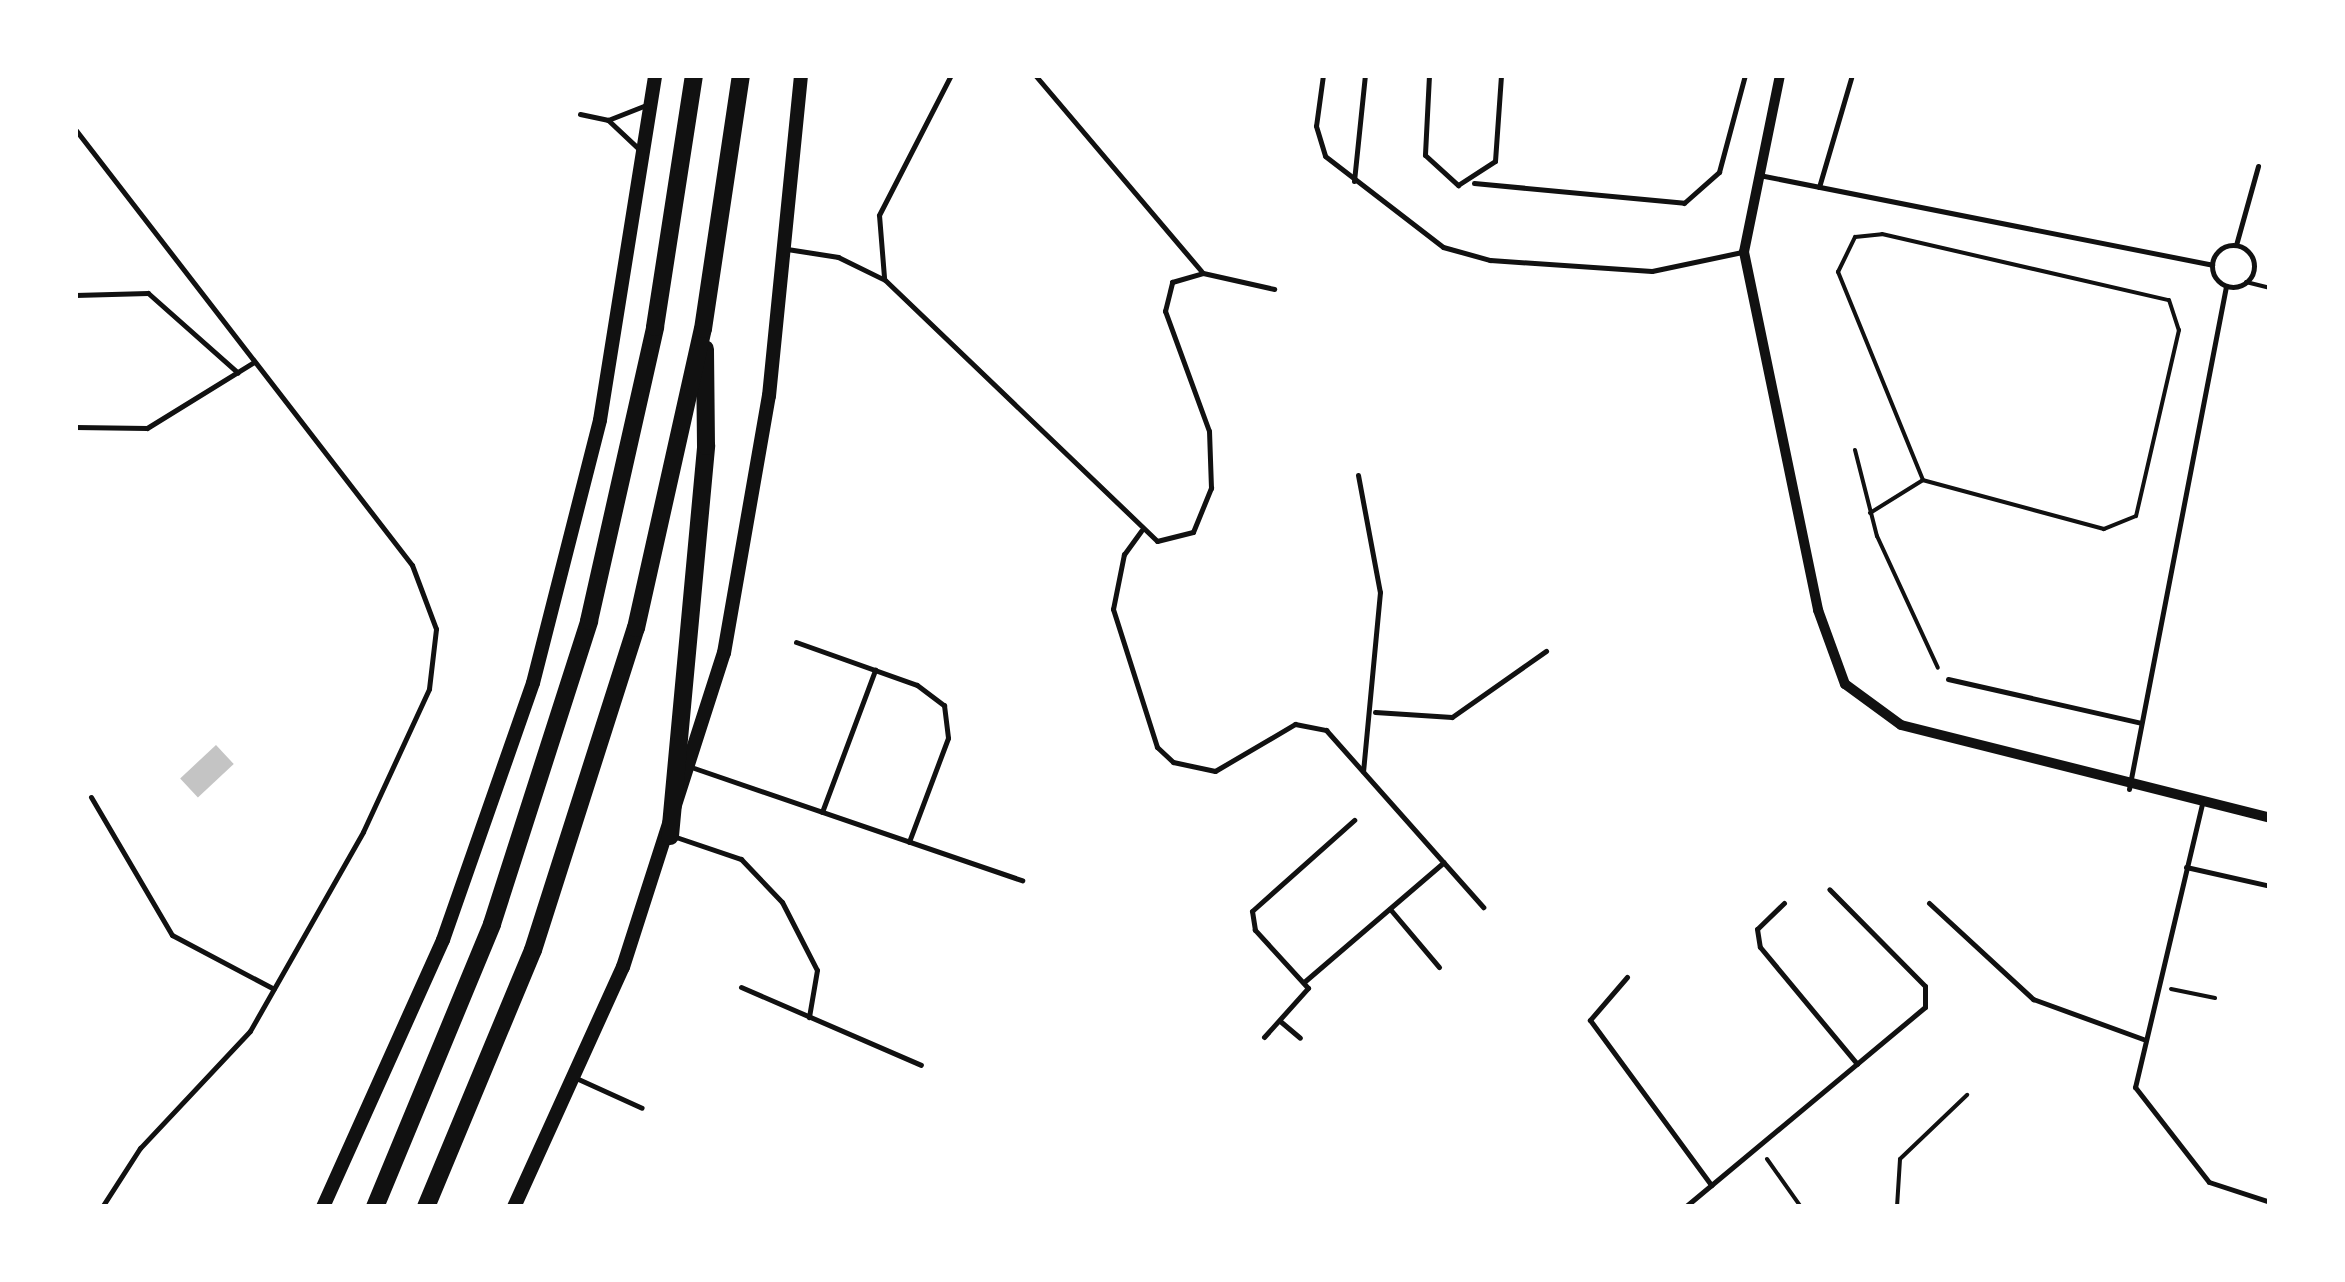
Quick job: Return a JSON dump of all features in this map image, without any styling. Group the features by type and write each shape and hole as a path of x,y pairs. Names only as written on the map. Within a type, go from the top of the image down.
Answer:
{"main road":[{"path":"374,1207 492,924 589,621 655,328 694,75"},
{"path":"426,1207 526,968 608,729 703,329 742,75"},
{"path":"670,836 707,431 703,329"}],"street":[{"path":"323,1207 443,940 533,683 600,420 655,75"},
{"path":"514,1207 576,1078 694,768 736,591 784,249 801,75"},
{"path":"1780,75 1756,175 1744,252 1818,610 1844,684 1901,725 2129,789 2270,818"}],"lane":[{"path":"885,280 879,215 950,75"},
{"path":"1035,75 1203,273"},
{"path":"1323,75 1320,146 1354,181 1429,239 1474,258 1670,271 1744,252"},
{"path":"1354,181 1366,75"},
{"path":"1429,75 1431,170 1474,183 1684,202 1719,172 1745,75"},
{"path":"1474,183 1495,161 1501,75"},
{"path":"1819,187 1851,78"},
{"path":"608,120 652,101"},
{"path":"580,114 608,120 644,156"},
{"path":"75,129 412,565 436,629 429,689 363,832 274,989 228,1064 140,1148 102,1207"},
{"path":"2212,265 2236,245 2258,166"},
{"path":"1756,175 2212,265 2226,286 2129,789"},
{"path":"2226,286 2246,282 2254,264 2236,245"},
{"path":"784,249 838,257 885,280 1140,530 1176,541 1204,516 1209,430 1165,312 1172,282 1203,273 1274,289"},
{"path":"75,295 148,293 238,373"},
{"path":"75,427 137,432 254,362"},
{"path":"1358,474 1380,592 1375,712 1363,771"},
{"path":"1140,530 1119,567 1113,609 1157,746 1173,762 1215,771 1311,724 1363,771 1483,906"},
{"path":"796,642 932,692 950,722 909,842"},
{"path":"1375,712 1452,717 1546,651"},
{"path":"822,812 875,670"},
{"path":"1948,679 2141,723"},
{"path":"694,768 1022,880"},
{"path":"91,797 172,936 274,989"},
{"path":"2202,804 2143,1039 2135,1087 2143,1109 2209,1182 2270,1202"},
{"path":"1264,1037 1305,996 1304,982 1255,930 1252,911 1354,820"},
{"path":"670,836 726,850 782,902 818,970 809,1017"},
{"path":"1304,982 1444,862"},
{"path":"2186,867 2270,886"},
{"path":"1685,1207 1858,1064 1928,997 1828,889"},
{"path":"1784,903 1757,929 1760,947 1858,1064"},
{"path":"1929,903 2033,999 2143,1039"},
{"path":"1390,908 1439,966"},
{"path":"1626,977 1590,1020 1711,1186"},
{"path":"741,987 921,1065"},
{"path":"1280,1020 1300,1038"},
{"path":"576,1078 642,1108"}],"path":[{"path":"1870,513 1924,480 2104,528 2136,516 2179,330 2170,300 1882,234 1856,237 1839,258 1841,286 1924,480"},
{"path":"2246,282 2270,288"},
{"path":"1854,450 1870,513 1918,641 1948,679"},
{"path":"2156,986 2214,998"},
{"path":"1897,1207 1900,1159 1967,1095"},
{"path":"1758,1146 1801,1207"}],"building":[{"path":"216,745 234,764 198,797 180,778"}]}
